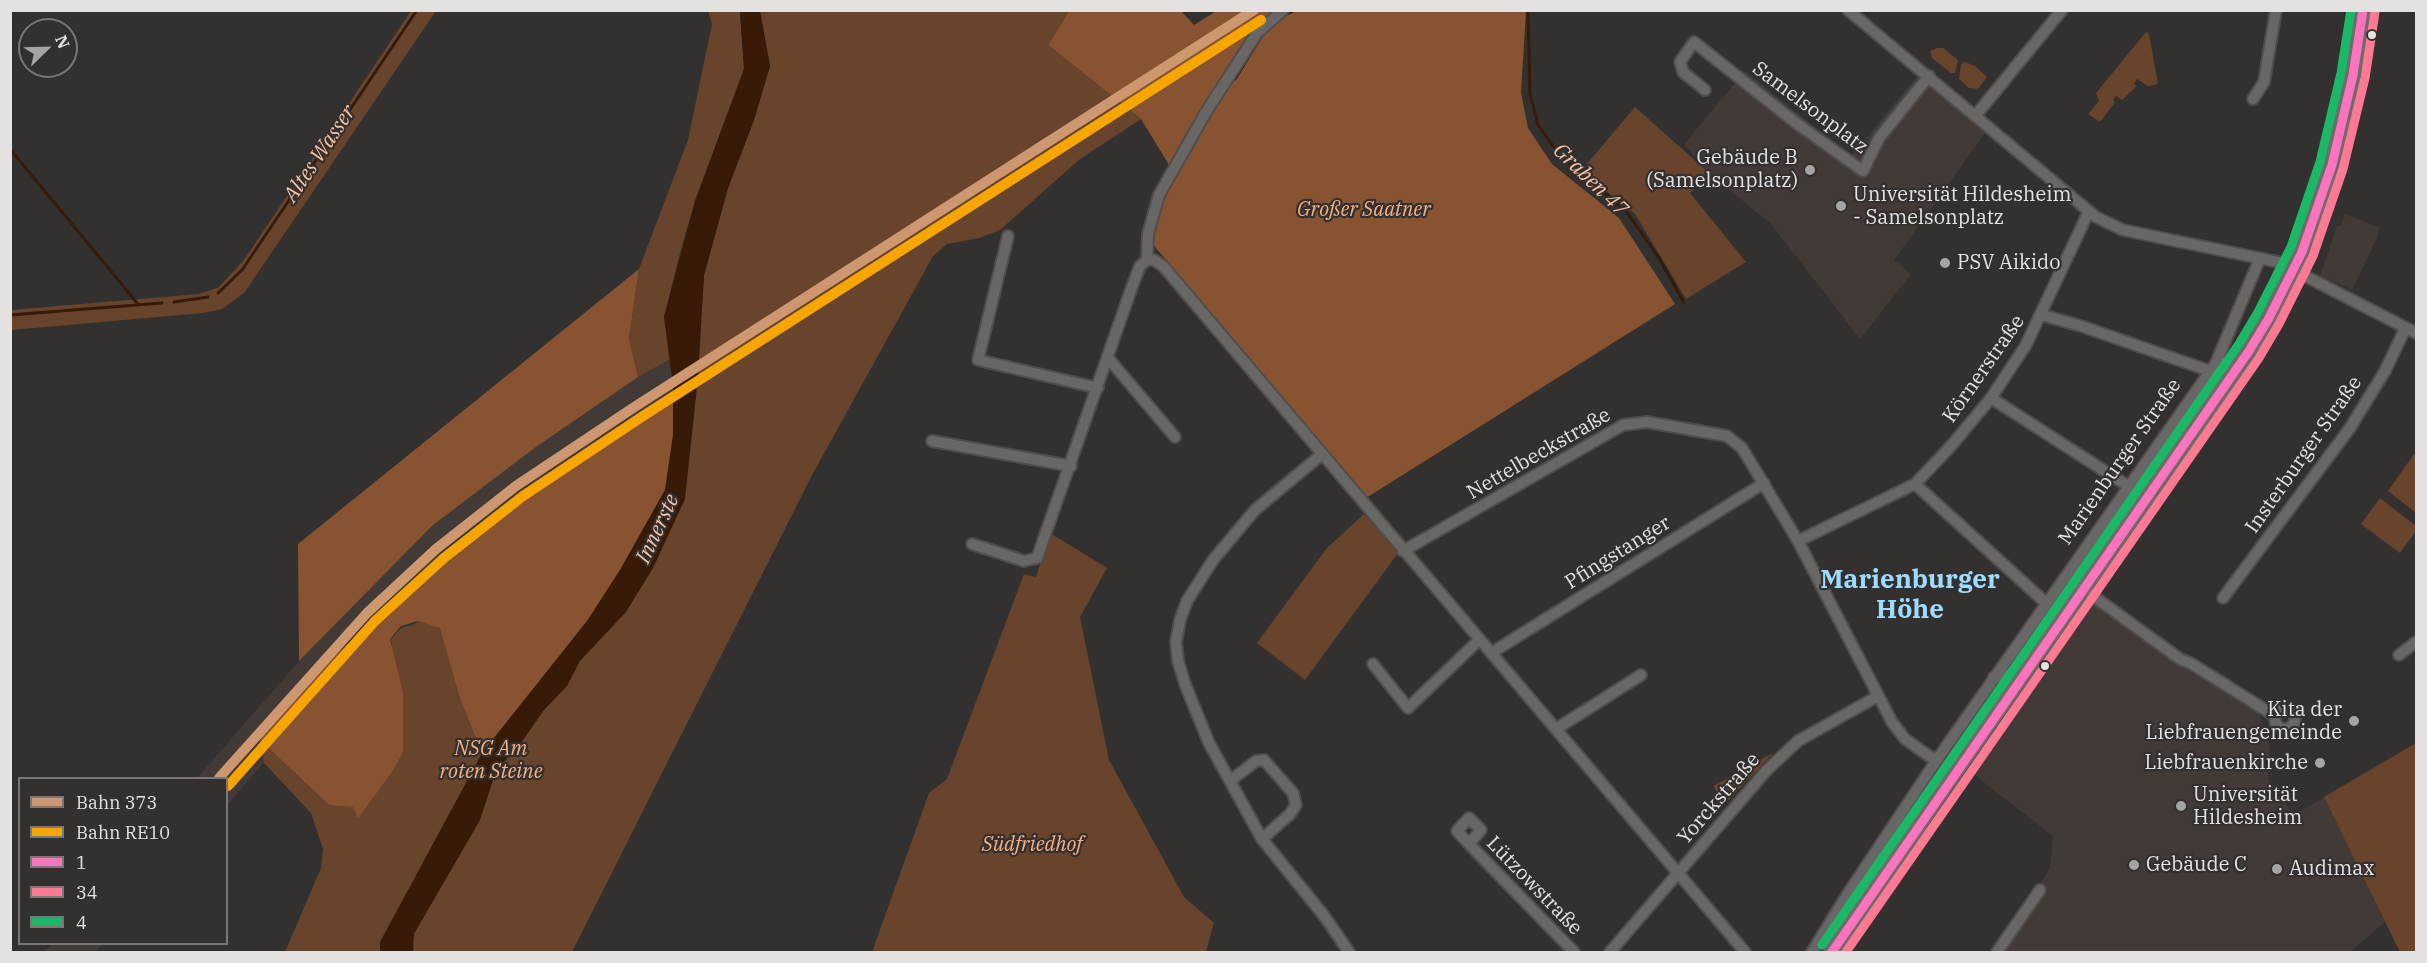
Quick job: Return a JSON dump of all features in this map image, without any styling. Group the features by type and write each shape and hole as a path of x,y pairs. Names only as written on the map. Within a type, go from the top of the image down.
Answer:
{"main road":[{"path":"1832,952 2082,588 2249,351 2295,269 2318,209 2337,147 2363,10"}],"street":[{"path":"1147,260 1148,234 1159,195 1206,112 1257,33 1283,10"},
{"path":"1848,10 2090,212 2123,230 2259,258 2295,269 2416,333"},
{"path":"1976,115 2062,10"},
{"path":"2253,99 2264,82 2276,10"},
{"name":"Samelsonplatz","path":"1705,90 1683,72 1680,62 1694,42 1796,123 1863,171 1880,138 1929,76"},
{"name":"Körnerstraße","path":"1798,541 1915,484 1951,446 1991,398 2042,315 2090,212"},
{"path":"1008,236 978,360 1098,388"},
{"name":"Marienburger Straße","path":"1812,952 1936,761 2210,372 2259,258"},
{"path":"972,544 1024,561 1037,558 1140,266 1147,260 1154,260 1163,266 1745,952"},
{"path":"2042,315 2210,372"},
{"name":"Insterburger Straße","path":"2223,598 2350,428 2385,371 2405,329"},
{"path":"1108,358 1175,437"},
{"path":"1991,398 2128,486"},
{"name":"Nettelbeckstraße","path":"1404,551 1623,425 1647,422 1727,436 1736,441 1764,483"},
{"path":"932,441 1071,466"},
{"path":"1322,455 1269,497 1213,560 1187,601 1180,620 1176,642 1178,661 1185,684 1209,743 1262,839 1326,918 1349,952"},
{"path":"1764,483 1798,541 1892,722 1905,739 1936,761"},
{"name":"Pfingstanger","path":"1491,653 1764,483"},
{"path":"1915,484 2046,603"},
{"path":"2082,588 2187,663 2275,716"},
{"path":"1373,664 1408,708 1479,640"},
{"path":"2398,655 2416,642"},
{"path":"1994,677 2023,674"},
{"path":"1556,729 1641,675"},
{"name":"Yorckstraße","path":"1610,952 1679,875 1767,770 1798,741 1878,696"},
{"path":"1230,781 1256,761 1264,760 1293,794 1296,805 1290,814 1262,839"},
{"name":"Lützowstraße","path":"1469,844 1574,952"},
{"path":"1997,952 2040,890"}],"shaded area":[{"path":"1218,11 1205,52 1039,163 673,394 487,523 355,636 260,740 264,763 228,804 228,777 198,777 299,661 433,525 536,447 638,377"},
{"name":"Universität Hildesheim - Samelsonplatz","path":"1745,71 1851,156 1918,75 1985,133 1894,260 1911,274 1860,339 1771,224 1709,173 1684,144"},
{"path":"2345,214 2379,227 2378,236 2352,290 2320,276 2337,226 2341,226"},
{"name":"Universität Hildesheim","path":"2087,594 2180,665 2259,713 2270,747 2268,779 2294,815 2324,797 2386,921 2350,952 1995,952 2050,868 2053,836 1973,774"},
{"path":"51,945 102,945 95,952 44,952"}],"green space":[{"name":"Großer Saatner","path":"1218,10 1526,11 1521,92 1528,128 1552,164 1619,218 1675,304 1366,498 1150,241 1158,211 1174,173 1141,119 1048,45 1069,11 1181,11 1194,25"},
{"path":"411,11 436,11 244,293 222,309 203,313 11,330 11,310 199,294 219,287 244,260"},
{"path":"708,11 740,11 744,69 695,201 680,253 664,317 670,359 638,377 629,340 639,269 688,140 712,24"},
{"name":"NSG Am roten Steine","path":"760,11 1069,11 1048,45 1141,119 1080,159 1000,230 979,238 947,244 933,256 811,477 572,952 285,952 321,868 323,849 311,813 264,763 260,740 329,805 364,669 392,645 391,639 401,628 415,624 653,411 697,385 704,275 728,188 754,120 770,66"},
{"path":"2146,32 2149,34 2158,84 2148,86 2137,79 2134,84 2137,86 2122,100 2116,96 2113,100 2115,102 2100,122 2088,114 2099,101 2096,93"},
{"path":"1943,48 1958,60 1955,73 1951,73 1932,58 1930,51"},
{"path":"1965,62 1975,66 1987,77 1978,89 1969,88 1959,79 1961,64"},
{"path":"1635,107 1708,172 1690,193 1746,262 1686,299 1635,214 1581,171"},
{"path":"639,269 629,339 638,377 536,447 433,525 299,661 298,544"},
{"path":"673,394 673,435 665,490 620,570 587,621 482,753 460,698 440,628 418,621 401,626 390,639 403,693 403,752 392,772 358,818 353,807 329,805 260,740 301,685 487,523"},
{"path":"2414,454 2416,458 2416,513 2388,491"},
{"path":"2380,498 2416,526 2416,531 2400,553 2361,524"},
{"path":"1364,514 1398,553 1305,680 1257,643 1327,548"},
{"name":"Südfriedhof","path":"1050,533 1107,568 1080,617 1109,760 1184,897 1214,923 1206,952 872,952 929,793 947,779 1024,574 1036,577"},
{"path":"2010,680 1969,737 1963,733 1998,682"},
{"path":"1958,740 1963,745 1820,952 1817,952 1850,897"},
{"path":"2416,743 2416,952 2400,952 2324,797"},
{"path":"1773,753 1725,804 1713,786"}],"water":[{"name":"Innerste","path":"740,11 760,11 770,66 754,120 728,188 704,275 698,377 685,499 653,568 626,612 580,661 567,686 544,710 521,743 496,771 480,820 414,934 413,952 380,952 380,942 482,753 587,621 620,570 665,490 673,435 673,386 664,317 695,201 744,69"}],"waterway":[{"name":"Altes Wasser","path":"218,293 242,270 417,10"},
{"path":"1285,15 1295,10"},
{"name":"Graben 47","path":"1528,10 1530,94 1538,125 1560,156 1626,211 1659,258 1684,303"},
{"path":"1235,79 1262,35"},
{"path":"10,149 138,304"},
{"name":"Altes Wasser","path":"174,302 208,297"},
{"name":"Altes Wasser","path":"10,315 162,303"}],"rail line":[{"name":"373","path":"220,777 367,613 436,549 516,486 636,406 1254,10"},
{"name":"RE10","path":"228,786 375,621 444,558 523,496 643,416 1261,20"}],"transit line":[{"name":"4","path":"1822,945 2239,344 2258,312 2291,247 2320,162 2341,73 2351,10"},
{"name":"1","path":"1832,952 2249,351 2269,318 2302,252 2332,165 2353,75 2363,10"},
{"name":"34","path":"1846,952 2259,358 2279,324 2313,256 2343,169 2365,78 2375,12"}],"place":[{"name":"Gebäude B (Samelsonplatz)","path":"1810,170"},
{"name":"Universität Hildesheim - Samelsonplatz","path":"1841,206"},
{"name":"PSV Aikido","path":"1945,263"},
{"name":"Kita der Liebfrauengemeinde","path":"2354,721"},
{"name":"Liebfrauenkirche","path":"2320,763"},
{"name":"Universität Hildesheim","path":"2181,806"},
{"name":"Gebäude C","path":"2134,865"},
{"name":"Audimax","path":"2277,869"}],"district":[{"name":"Marienburger Höhe","path":"1910,595"}]}
